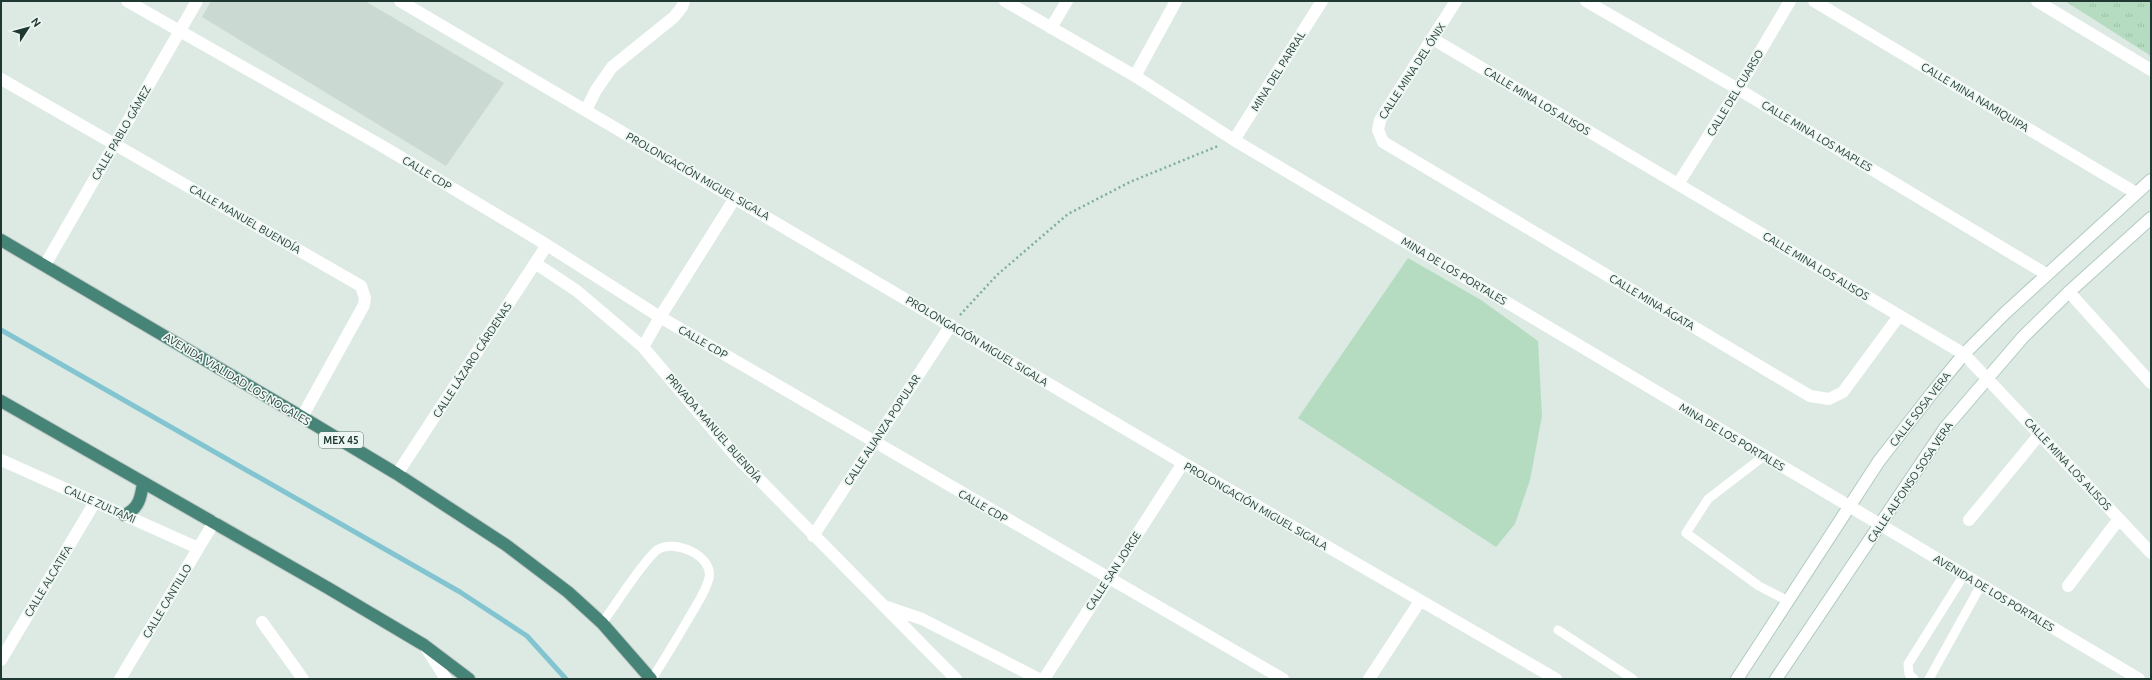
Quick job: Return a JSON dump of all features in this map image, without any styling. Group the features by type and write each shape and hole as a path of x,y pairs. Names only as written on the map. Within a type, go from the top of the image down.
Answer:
{"highway":[{"name":"AVENIDA VIALIDAD LOS NOGALES","path":"1,240 302,416 397,474 506,545 568,592 602,623 652,679"},
{"path":"1,401 214,522 424,645 468,679"},
{"path":"124,515 136,507 141,496 143,483"}],"street":[{"name":"CALLE CDP","path":"126,1 180,30 382,146 547,245 660,317 1108,579 1283,679"},
{"name":"CALLE PABLO GÁMEZ","path":"45,265 197,1"},
{"name":"PROLONGACIÓN MIGUEL SIGALA","path":"400,1 1183,463 1556,679"},
{"path":"586,110 596,90 612,67 674,18 682,7 684,1"},
{"name":"MINA DE LOS PORTALES","path":"1005,1 1135,76 1234,140 1850,506"},
{"path":"1051,28 1067,1"},
{"path":"1135,76 1176,1"},
{"name":"MINA DEL PARRAL","path":"1234,140 1322,1"},
{"name":"CALLE MINA DEL ÓNIX","path":"1383,142 1378,130 1380,120 1456,1"},
{"name":"CALLE MINA LOS MAPLES","path":"1586,1 1738,89 2046,274"},
{"name":"CALLE DEL CUARSO","path":"1678,184 1738,89 1790,1"},
{"name":"CALLE MINA NAMIQUIPA","path":"1814,1 2136,193"},
{"path":"2037,1 2151,70"},
{"name":"CALLE MINA LOS ALISOS","path":"1432,39 1964,354 2151,553"},
{"name":"CALLE MANUEL BUENDÍA","path":"1,79 361,286 365,298 364,305 302,416"},
{"name":"CALLE MINA ÁGATA","path":"1383,142 1810,396 1829,399 1843,392 1899,316"},
{"name":"CALLE SOSA VERA","path":"1737,679 1879,461 1964,354 2046,274 2151,180"},
{"path":"643,347 660,317 735,198"},
{"name":"CALLE ALFONSO SOSA VERA","path":"1776,679 1945,428 1987,377 2023,337 2069,292 2151,218"},
{"name":"CALLE LÁZARO CÁRDENAS","path":"397,474 547,245"},
{"name":"PRIVADA MANUEL BUENDÍA","path":"535,263 577,291 643,347 733,453 813,536 956,679"},
{"path":"2069,292 2151,383"},
{"name":"CALLE ALIANZA POPULAR","path":"813,536 951,325"},
{"path":"1969,520 2040,434"},
{"name":"CALLE ZULTAMI","path":"1,460 198,548"},
{"name":"CALLE SAN JORGE","path":"1044,679 1183,463"},
{"name":"CALLE ALCATIFA","path":"1,660 95,502"},
{"name":"AVENIDA DE LOS PORTALES","path":"1850,506 2139,679"},
{"path":"2068,586 2119,519"},
{"name":"CALLE CANTILLO","path":"120,679 214,522"},
{"path":"1369,679 1420,601"},
{"path":"884,606 922,619 1039,679"},
{"path":"262,622 303,679"},
{"path":"424,645 446,679"}],"lane":[{"path":"1764,456 1708,499 1686,533 1759,586 1788,601"},
{"path":"602,623 646,563 657,551 672,546 683,546 704,561 708,568 710,577 702,597 652,679"},
{"path":"1914,679 1909,674 1908,664 1964,575"},
{"path":"1929,679 1981,585"},
{"path":"1558,630 1633,679"}],"path":[{"path":"951,325 997,275 1068,214 1130,182 1234,140"}],"shaded area":[{"path":"211,1 365,1 504,83 446,166 202,17"}],"green space":[{"path":"2065,1 2151,1 2151,56"},
{"path":"1408,258 1481,300 1538,341 1542,416 1530,480 1515,524 1496,547 1298,418"}],"waterway":[{"path":"1,330 460,592 527,636 566,679"}]}
